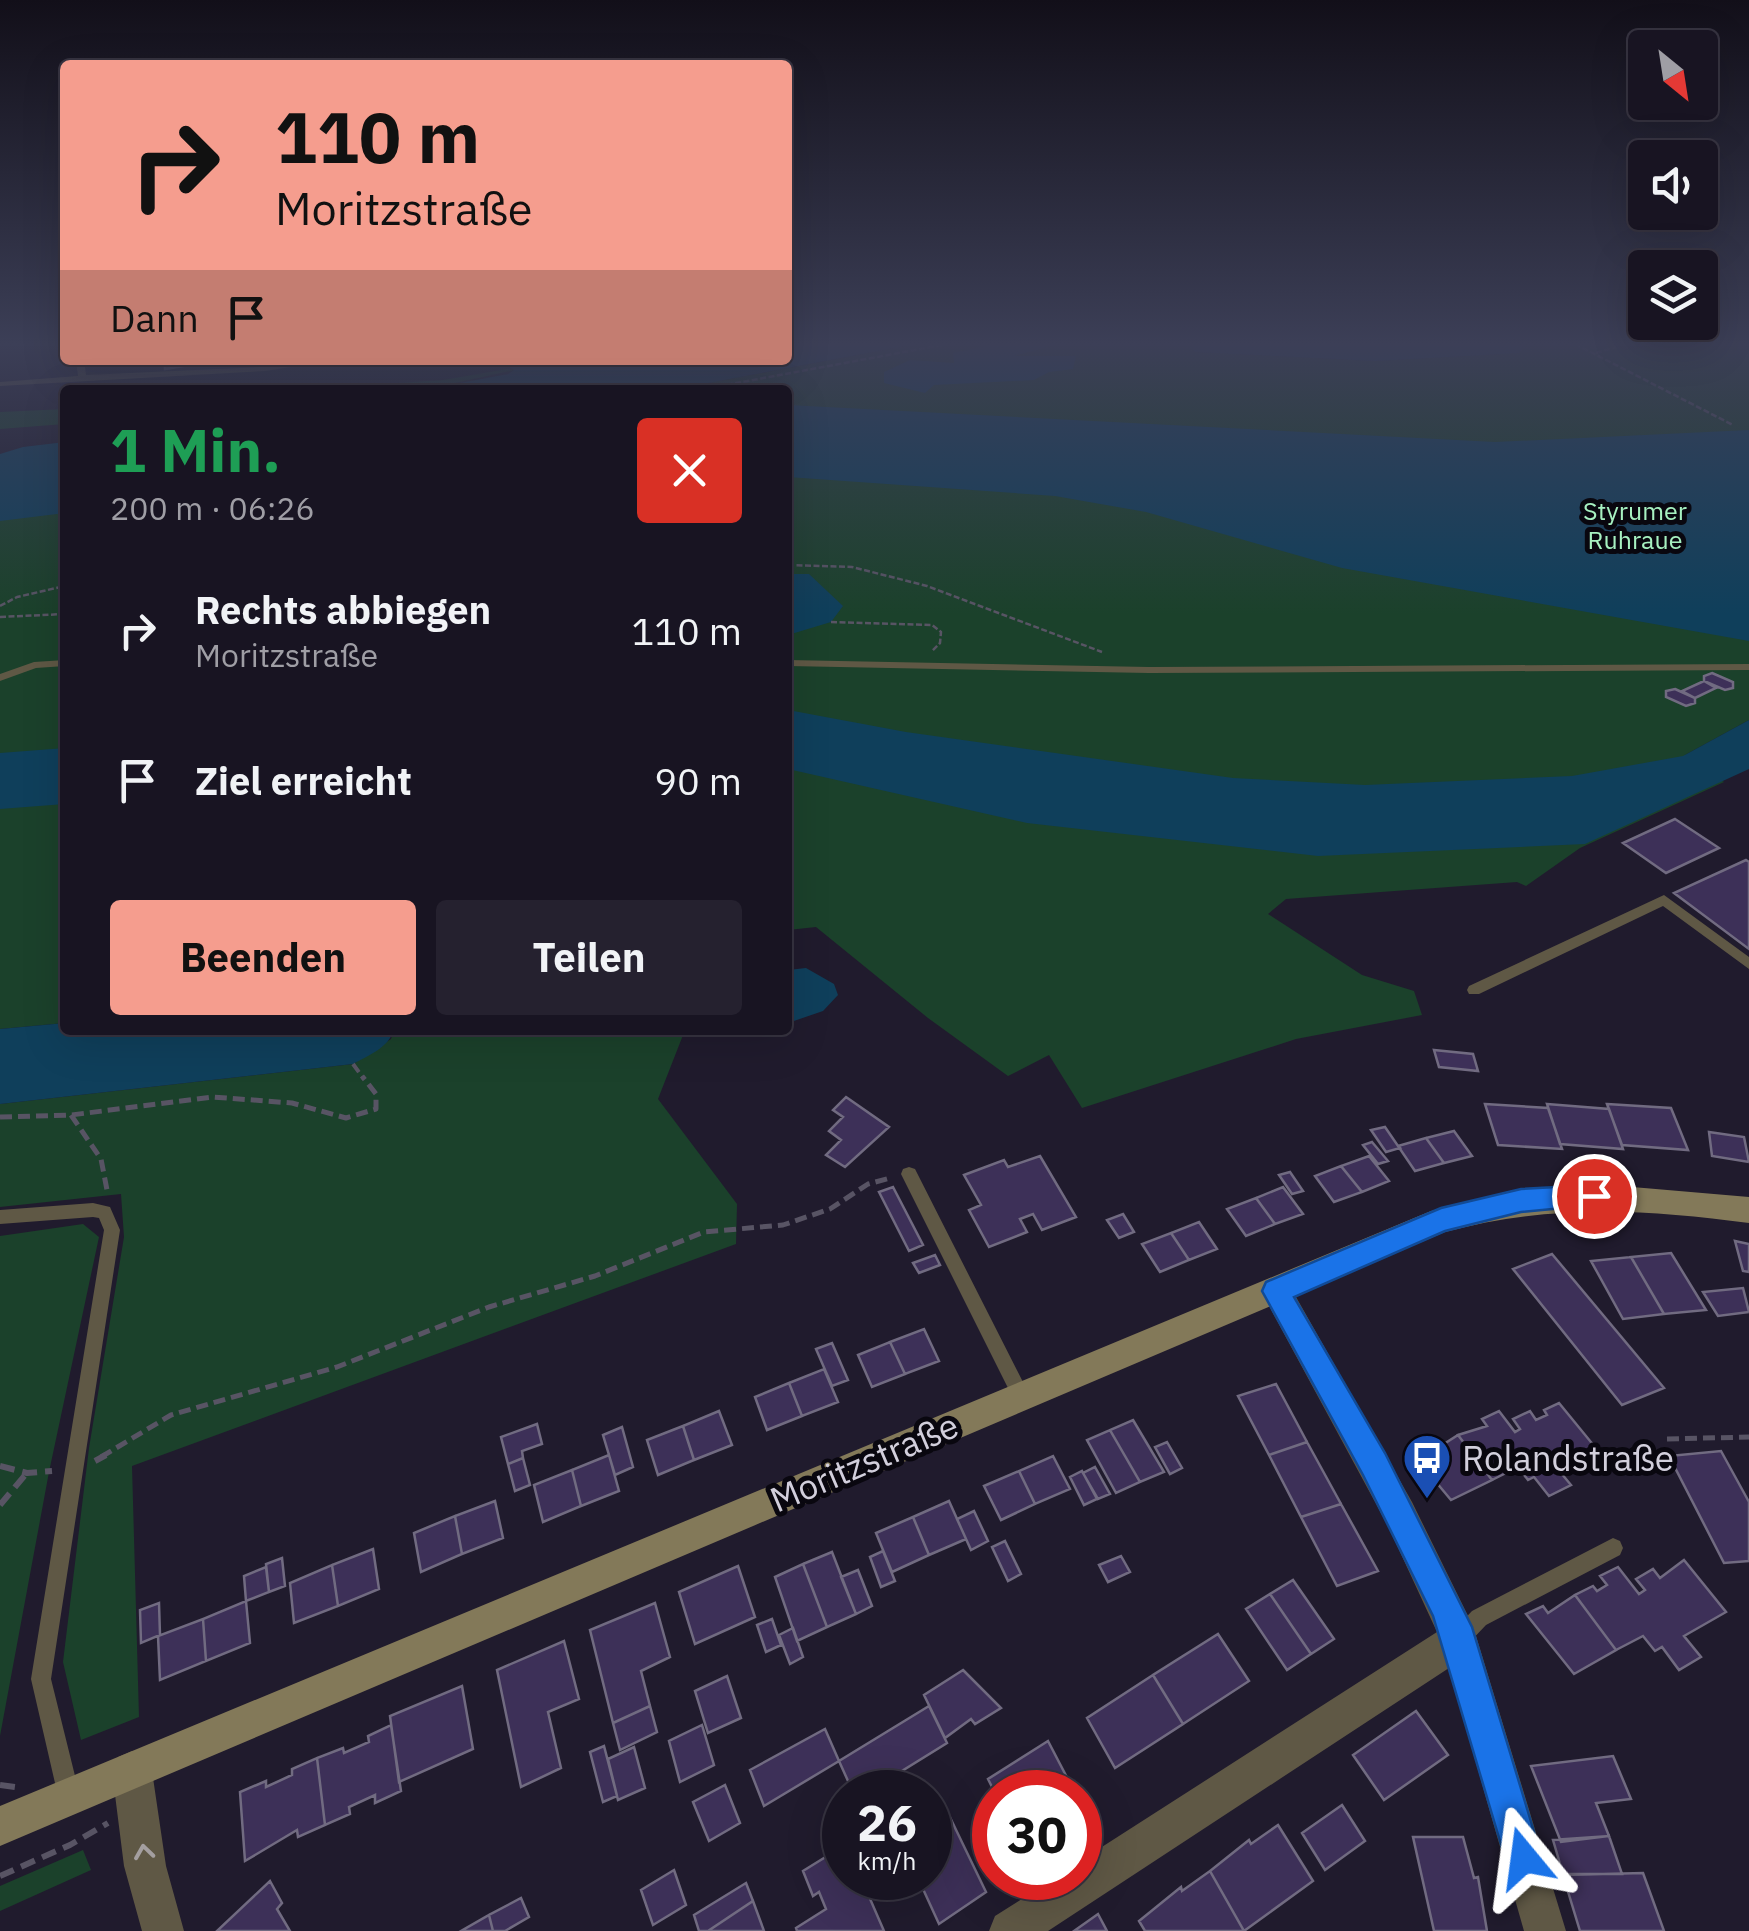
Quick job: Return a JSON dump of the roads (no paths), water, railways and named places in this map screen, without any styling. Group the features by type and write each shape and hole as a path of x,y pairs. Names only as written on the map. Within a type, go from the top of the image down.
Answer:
{"main road":[{"name":"Moritzstraße","path":"0,1826 1441,1220 1521,1201 1594,1196 1684,1201 1749,1210"}],"street":[{"path":"1276,1291 1400,1514 1460,1639 1545,1931"},
{"path":"1010,1931 1460,1639"},
{"path":"132,1771 145,1866 163,1931"}],"lane":[{"path":"0,678 34,665 60,663"},
{"path":"792,663 1149,670 1749,667"},
{"path":"1474,990 1664,900 1749,964"},
{"path":"909,1174 1021,1396"},
{"path":"0,1217 80,1209 104,1212 112,1230 41,1679 69,1797"},
{"path":"1460,1639 1479,1618 1613,1548"}],"water":[{"path":"792,434 1344,434 1495,442 1749,434 1749,641 1342,568 1146,512 1055,496 792,477"},
{"path":"60,443 60,514 0,521 0,454"},
{"path":"792,574 809,574 843,606 831,622 792,634"},
{"path":"792,711 906,732 1233,778 1365,785 1572,776 1683,756 1749,720 1749,769 1585,844 1318,856 1027,823 792,770"},
{"path":"60,748 60,804 0,809 0,753"},
{"path":"806,968 834,984 838,995 823,1011 792,1022 792,970"},
{"path":"60,1023 60,1035 392,1035 383,1046 353,1064 0,1104 0,1029"}],"place":[{"name":"Rolandstraße","path":"1427,1500"}],"park label":[{"name":"Styrumer Ruhraue","path":"1635,524"}]}
